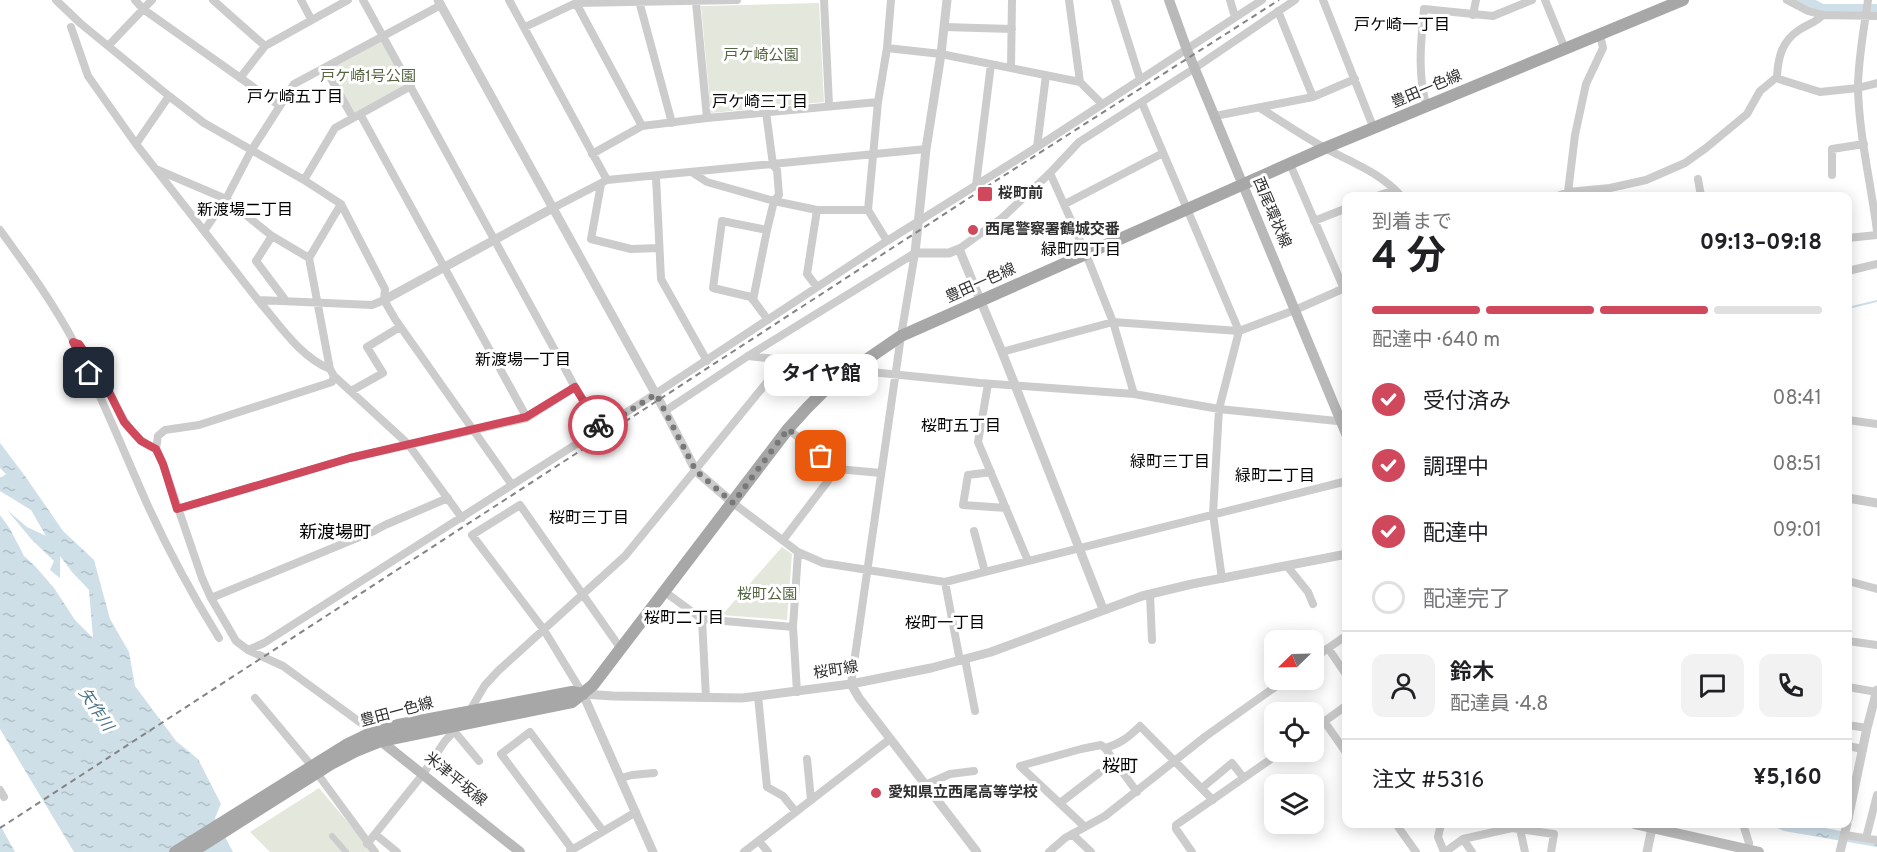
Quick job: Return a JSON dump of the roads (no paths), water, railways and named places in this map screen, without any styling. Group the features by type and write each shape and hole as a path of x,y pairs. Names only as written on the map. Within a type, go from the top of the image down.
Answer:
{"main road":[{"name":"西尾環状線","path":"1169,0 1242,185 1342,417"},
{"name":"豊田一色線","path":"376,737 457,728 572,702 584,694 621,649 788,429 831,384 901,336 1325,148 1683,0"},
{"name":"豊田一色線","path":"175,852 311,771 398,725 572,692 584,694"},
{"name":"米津平坂線","path":"376,737 520,852"},
{"name":"豊田一色線","path":"192,852 311,771"},
{"path":"1653,828 1753,851"}],"street":[{"path":"56,0 80,23 204,123 304,180 341,204 385,289 384,300 400,327 512,485"},
{"path":"135,0 143,9 280,106"},
{"path":"108,45 152,0"},
{"path":"213,0 265,46"},
{"path":"301,0 311,19"},
{"path":"240,78 265,46 348,0"},
{"path":"363,0 575,387 601,429"},
{"path":"204,231 226,200 251,151 294,84 440,3 451,0"},
{"path":"509,0 592,154 604,182 591,239 631,249 659,248"},
{"path":"525,27 576,3 639,0 696,2 737,0"},
{"path":"639,0 672,123"},
{"path":"824,0 829,105"},
{"path":"887,241 868,210 872,156 891,0"},
{"path":"947,0 926,149 915,253 895,374 851,684 859,698 977,852"},
{"path":"1011,68 1012,0"},
{"path":"1070,0 1080,82"},
{"path":"1115,0 1140,79"},
{"path":"1230,0 1235,17"},
{"path":"248,650 264,643 656,394 887,241 1262,0"},
{"path":"665,411 748,356 915,253 949,253 959,249 1002,218 1079,142 1142,103 1295,0"},
{"path":"1323,0 1374,129"},
{"path":"1473,15 1476,0"},
{"path":"1427,106 1424,97 1420,49 1424,9 1493,16 1532,0"},
{"path":"1545,0 1565,49"},
{"path":"1787,0 1808,11 1823,15 1877,16"},
{"path":"1852,237 1877,233 1858,88 1860,54 1868,0"},
{"path":"696,2 706,118"},
{"path":"440,3 656,394 696,471 733,503 798,552 823,563 945,582 1342,482"},
{"path":"576,3 642,126"},
{"path":"1278,11 1313,97"},
{"path":"1600,34 1603,48 1586,84 1575,135 1568,192 1611,192 1685,163 1748,114 1760,91 1777,76 1778,59 1784,43 1799,29 1816,22 1823,15"},
{"path":"71,27 88,76 136,144 258,300 300,348 332,372 408,444 462,518"},
{"path":"944,27 1012,29"},
{"path":"886,48 941,54 1080,82 1101,103"},
{"path":"976,185 991,64"},
{"path":"324,68 356,116 444,268 526,417"},
{"path":"1036,147 1046,75"},
{"path":"1777,76 1779,79 1820,92 1858,88 1877,83"},
{"path":"1215,116 1313,97 1355,79"},
{"path":"304,180 335,128 411,86"},
{"path":"136,144 169,96"},
{"path":"592,154 642,126 829,105 878,102"},
{"path":"1142,103 1239,331 1219,409 1213,514 1222,579"},
{"path":"1260,108 1325,148 1353,162 1397,192"},
{"path":"753,300 774,201 779,195 777,170 773,165 766,112"},
{"path":"1832,175 1832,149 1864,144"},
{"path":"258,300 372,305 604,182 926,149"},
{"path":"1065,204 1163,153"},
{"path":"1290,164 1342,281"},
{"path":"156,169 226,200 272,236 309,258"},
{"path":"693,173 707,182 774,201 817,210 868,210"},
{"path":"1050,173 1113,322 1134,394"},
{"path":"656,177 660,279 707,361"},
{"path":"1698,179 1700,192"},
{"path":"341,204 309,258 332,372 332,382 199,425 161,432 156,439 156,449 194,559 211,598 236,641 248,650 283,666 361,723 376,737"},
{"path":"817,210 807,274 817,287"},
{"path":"1314,221 1342,210"},
{"path":"767,230 722,221 712,288 751,297 768,320"},
{"path":"0,230 37,281 73,342 107,409 149,507 178,567 219,638"},
{"path":"272,236 256,261 286,301"},
{"path":"959,249 1103,609 1150,594 1342,555"},
{"path":"1852,270 1877,264"},
{"path":"1002,352 1113,322 1239,331 1295,310 1342,288"},
{"path":"351,391 383,373 367,347 400,327"},
{"path":"73,342 79,344 102,378 124,422 141,441 156,449"},
{"path":"748,356 851,370 988,384 1134,394 1219,409 1342,422"},
{"path":"367,844 470,711 485,685 625,556 785,360"},
{"path":"988,384 978,442 1028,561"},
{"path":"177,509 300,472 526,417 575,387"},
{"path":"1852,421 1877,424"},
{"path":"788,429 837,469 881,473"},
{"path":"783,540 837,469"},
{"path":"991,472 968,475 963,505 1006,508"},
{"path":"211,598 448,498"},
{"path":"1852,499 1877,502"},
{"path":"621,649 520,505 472,535 544,630 584,694 654,852"},
{"path":"974,531 985,572"},
{"path":"797,692 793,627 798,552"},
{"path":"1287,566 1308,592 1313,604"},
{"path":"945,582 975,711"},
{"path":"1852,582 1877,589"},
{"path":"664,592 702,619 793,627"},
{"path":"1150,594 1152,640"},
{"name":"桜町線","path":"584,694 706,698 758,696 851,684 991,652 1103,609"},
{"path":"702,619 706,698"},
{"path":"1324,651 1342,638"},
{"path":"1852,642 1877,645"},
{"path":"1328,648 1342,669"},
{"path":"1852,688 1877,691 1852,785"},
{"path":"1049,852 1065,838 1105,816 1175,760 1271,690"},
{"path":"758,696 767,787 783,796 796,812"},
{"path":"255,698 375,852"},
{"path":"1342,709 1324,722 1342,747"},
{"path":"1105,748 1122,742 1140,726 1213,800"},
{"path":"1852,726 1867,728"},
{"path":"457,728 479,761"},
{"path":"603,831 530,732 501,754 570,850 603,831 636,812"},
{"path":"744,852 890,739"},
{"path":"1085,827 1020,766 1101,745 1137,792"},
{"path":"1852,747 1863,749"},
{"path":"807,759 811,800"},
{"path":"1192,852 1176,829 1176,825 1266,762"},
{"path":"1202,788 1232,764 1243,777"},
{"path":"925,785 950,774 974,771"},
{"path":"621,778 632,774 654,773"},
{"path":"1060,803 1100,773"},
{"path":"1866,838 1877,795"},
{"path":"1399,828 1416,852"},
{"path":"1440,828 1438,837 1444,852 1463,839 1512,828 1554,834 1551,852"},
{"path":"1520,828 1525,852"},
{"path":"1647,852 1653,828"},
{"path":"1744,828 1753,851"},
{"path":"1841,850 1846,828"},
{"path":"1850,828 1866,838 1877,840"},
{"path":"375,834 397,852"},
{"path":"1072,834 1091,852"},
{"path":"332,836 346,852"},
{"path":"1463,839 1472,852"},
{"path":"759,840 768,852"}],"water":[{"name":"矢作川","path":"0,443 63,531 94,560 110,619 129,652 135,686 176,741 198,759 221,804 215,818 233,852 74,852 0,729 0,515 24,556 54,588 75,620 93,638 89,590 60,556 60,578 50,570 54,561 32,540 7,510 27,527 46,536 31,510 0,491 0,477 6,474 0,468"},
{"path":"0,825 15,852 0,852"},
{"path":"1777,828 1825,828 1877,838 1877,847"}],"waterway":[{"path":"1800,0 1822,11 1877,11"},
{"path":"1852,307 1877,301"}],"railway":[{"path":"0,828 983,189 1279,0"}],"place":[{"name":"桜町前","path":"985,194"},
{"name":"西尾警察署鶴城交番","path":"973,230"},
{"name":"タイヤ館","path":"821,456"},
{"name":"愛知県立西尾高等学校","path":"876,793"}],"district":[{"name":"戸ケ崎一丁目","path":"1402,26"},
{"name":"戸ケ崎五丁目","path":"295,98"},
{"name":"戸ケ崎三丁目","path":"760,103"},
{"name":"新渡場二丁目","path":"245,211"},
{"name":"緑町四丁目","path":"1081,251"},
{"name":"新渡場一丁目","path":"523,361"},
{"name":"桜町五丁目","path":"961,427"},
{"name":"緑町三丁目","path":"1170,463"},
{"name":"緑町二丁目","path":"1275,477"},
{"name":"桜町三丁目","path":"589,519"},
{"name":"新渡場町","path":"335,533"},
{"name":"桜町二丁目","path":"684,619"},
{"name":"桜町一丁目","path":"945,624"},
{"name":"桜町","path":"1120,767"}],"park label":[{"name":"戸ケ崎公園","path":"761,56"},
{"name":"戸ケ崎1号公園","path":"368,77"},
{"name":"桜町公園","path":"767,595"}]}
